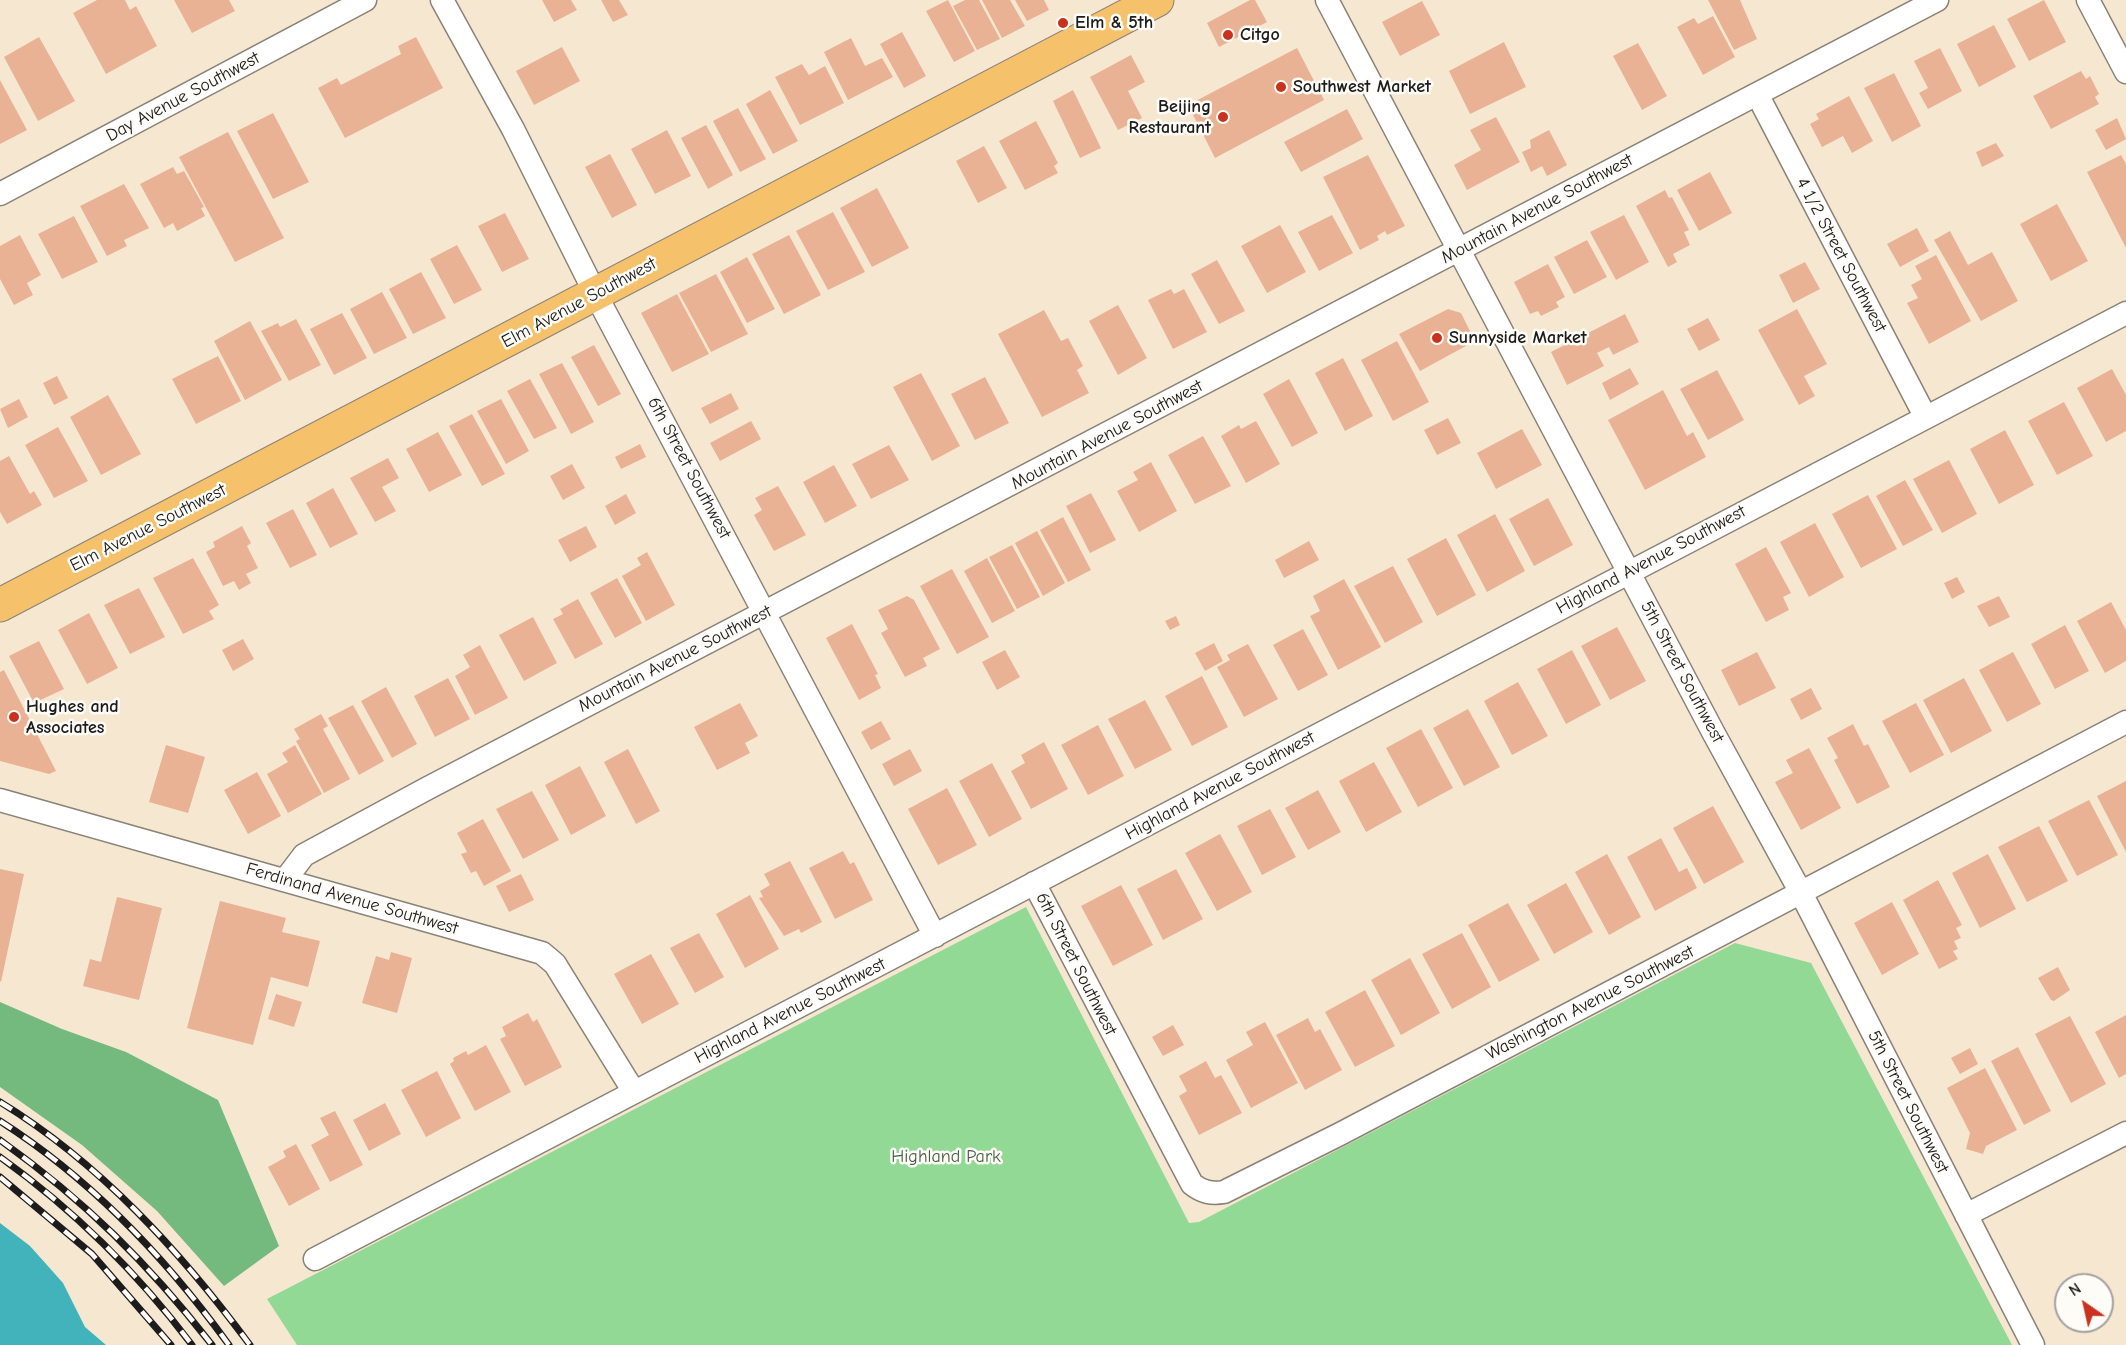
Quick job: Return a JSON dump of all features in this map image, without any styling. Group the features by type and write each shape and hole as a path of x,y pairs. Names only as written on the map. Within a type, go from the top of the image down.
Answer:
{"main road":[{"name":"Elm Avenue Southwest","path":"0,605 1157,0"}],"street":[{"name":"Day Avenue Southwest","path":"0,194 365,0"},
{"name":"6th Street Southwest","path":"442,0 513,129 596,295 766,612 935,936"},
{"name":"5th Street Southwest","path":"1327,0 1458,251 1800,891 2034,1345"},
{"name":"Mountain Avenue Southwest","path":"285,880 304,855 1937,0"},
{"path":"2088,0 2126,72"},
{"name":"4 1/2 Street Southwest","path":"1757,94 1925,416"},
{"name":"Highland Avenue Southwest","path":"315,1260 1925,416 2126,313"},
{"name":"Washington Avenue Southwest","path":"1117,1044 1192,1184 1201,1191 1213,1194 1224,1192 2126,722"},
{"name":"Ferdinand Avenue Southwest","path":"0,800 542,953 555,964 634,1092"},
{"name":"6th Street Southwest","path":"1034,883 1117,1044"},
{"path":"1966,1215 2126,1133"}],"green space":[{"name":"Highland Park","path":"1026,907 1189,1223 1199,1222 1735,943 1811,963 2012,1345 297,1345 267,1299"},
{"path":"0,1002 62,1029 126,1052 218,1100 279,1246 224,1286 157,1211 82,1145 0,1087"}],"water":[{"path":"0,1223 30,1246 63,1283 85,1327 106,1345 0,1345"}],"building":[{"path":"97,0 125,0 130,10 136,6 157,46 106,74 73,13"},
{"path":"174,0 229,0 235,11 192,33"},
{"path":"542,0 571,0 577,10 554,22"},
{"path":"601,0 619,0 628,15 613,22"},
{"path":"948,0 975,51 954,62 926,11"},
{"path":"965,0 979,0 1000,39 977,50 953,6"},
{"path":"982,0 1010,0 1025,26 1002,38"},
{"path":"1015,0 1044,0 1049,10 1027,21"},
{"name":"Citgo","path":"1250,0 1255,0 1267,22 1219,47 1207,23"},
{"path":"1708,0 1740,0 1757,39 1734,50"},
{"path":"2044,0 2066,42 2029,61 2007,19"},
{"path":"1422,1 1440,35 1400,56 1382,22"},
{"path":"1713,16 1735,57 1703,75 1677,27 1694,18 1698,24"},
{"path":"1994,25 2016,67 1979,87 1957,44"},
{"path":"902,32 926,76 904,88 880,44"},
{"path":"39,37 75,101 38,121 4,57"},
{"path":"416,37 443,88 345,138 318,88 337,78 341,85 401,54 398,46"},
{"path":"851,38 865,66 882,58 893,77 848,100 824,52"},
{"path":"1504,42 1526,87 1470,114 1449,71"},
{"path":"1638,43 1667,96 1642,110 1613,56"},
{"path":"562,47 580,81 534,105 516,71"},
{"path":"1297,48 1324,100 1215,158 1188,105"},
{"path":"1940,48 1962,91 1928,109 1919,93 1928,88 1914,61"},
{"path":"1131,55 1145,82 1128,91 1142,118 1118,130 1090,77"},
{"path":"802,64 809,75 825,66 844,103 800,125 775,77"},
{"path":"2081,71 2086,79 2090,76 2099,94 2095,97 2099,104 2051,129 2033,96"},
{"path":"1894,73 1921,126 1892,142 1864,88"},
{"path":"0,80 27,130 0,144"},
{"path":"770,90 798,141 773,154 746,104"},
{"path":"1073,90 1101,148 1080,158 1053,101"},
{"path":"1849,96 1873,141 1852,153 1843,136 1822,147 1810,124 1819,119 1816,114"},
{"path":"738,108 766,159 740,172 713,121"},
{"path":"1347,109 1363,139 1301,172 1284,142"},
{"path":"273,113 309,182 273,199 237,131"},
{"path":"1496,117 1520,162 1467,190 1454,165 1481,150 1470,130"},
{"path":"2117,118 2126,139 2106,150 2095,130"},
{"path":"1036,121 1058,163 1054,166 1058,173 1025,190 999,141"},
{"path":"706,125 733,175 708,189 681,138"},
{"path":"667,130 691,176 655,194 631,149"},
{"path":"1549,130 1567,165 1547,176 1542,166 1531,172 1522,152 1531,148 1530,140"},
{"path":"228,132 284,238 235,262 179,157"},
{"path":"1996,143 2004,156 1982,167 1976,152"},
{"path":"984,146 1007,188 978,203 956,161"},
{"path":"610,154 637,205 612,218 585,167"},
{"path":"1368,155 1405,226 1387,235 1385,231 1377,236 1379,240 1360,250 1323,177"},
{"path":"2121,155 2126,164 2126,248 2087,172"},
{"path":"173,167 177,174 184,171 204,207 201,208 205,216 177,231 173,223 164,228 140,184"},
{"path":"1710,172 1732,213 1699,231 1677,190"},
{"path":"124,184 149,228 124,240 127,246 107,256 80,206"},
{"path":"877,188 909,248 872,267 840,208"},
{"path":"1665,190 1669,198 1672,197 1689,230 1684,232 1690,245 1673,254 1677,262 1668,267 1636,206"},
{"path":"2057,204 2088,261 2051,281 2020,224"},
{"path":"833,212 865,272 828,290 796,231"},
{"path":"505,213 529,259 502,272 478,226"},
{"path":"1332,215 1353,253 1319,271 1298,232"},
{"path":"1624,215 1649,262 1616,280 1590,232"},
{"path":"74,216 98,262 62,279 38,234"},
{"path":"1280,225 1306,272 1267,293 1241,246"},
{"path":"1917,228 1929,251 1900,267 1887,244"},
{"path":"1950,231 1968,265 1992,252 2018,301 1981,321 1934,240"},
{"path":"20,235 41,275 27,283 33,295 14,305 0,279 0,246"},
{"path":"789,235 821,295 784,314 752,254"},
{"path":"1587,240 1607,277 1574,294 1554,257"},
{"path":"457,245 482,290 454,304 430,259"},
{"path":"1936,255 1971,321 1929,344 1907,303 1918,298 1911,285 1922,279 1915,266"},
{"path":"747,257 775,309 747,323 720,272"},
{"path":"1217,260 1245,311 1219,324 1191,274"},
{"path":"1805,262 1820,289 1793,303 1779,275"},
{"path":"1548,264 1565,297 1556,302 1559,307 1541,316 1538,311 1530,314 1514,282"},
{"path":"421,272 446,318 413,334 389,289"},
{"path":"716,274 748,334 711,352 679,293"},
{"path":"1171,289 1174,294 1184,289 1207,332 1173,349 1148,300"},
{"path":"382,292 407,338 374,354 350,309"},
{"path":"677,294 709,354 672,372 641,313"},
{"path":"1118,305 1147,358 1118,375 1089,321"},
{"name":"Sunnyside Market","path":"1448,309 1461,313 1475,341 1420,371 1399,334"},
{"path":"1797,309 1827,364 1804,376 1815,396 1799,405 1758,330"},
{"path":"1044,310 1061,341 1068,338 1083,366 1077,370 1089,393 1042,417 998,334"},
{"path":"342,313 367,358 334,375 310,329"},
{"path":"1625,314 1639,342 1613,355 1609,347 1597,353 1604,366 1567,385 1551,352"},
{"path":"1708,318 1720,340 1699,351 1687,329"},
{"path":"296,319 321,365 289,381 261,331 278,323 280,327"},
{"path":"250,321 282,380 245,400 214,341"},
{"path":"1397,341 1429,402 1393,421 1361,360"},
{"path":"594,345 621,394 598,406 571,357"},
{"path":"218,356 241,401 196,424 172,379"},
{"path":"1343,358 1373,416 1345,431 1315,373"},
{"path":"562,363 594,422 571,434 539,374"},
{"path":"1630,368 1639,384 1610,400 1602,383"},
{"path":"2112,369 2126,395 2126,431 2106,442 2077,388"},
{"path":"1717,370 1744,420 1708,440 1680,389"},
{"path":"921,373 960,446 932,461 893,387"},
{"path":"57,376 68,398 54,405 43,383"},
{"path":"985,377 1009,423 975,440 951,394"},
{"path":"530,379 557,428 534,439 507,391"},
{"path":"1289,379 1318,433 1292,447 1263,394"},
{"path":"1663,390 1687,436 1693,432 1706,457 1645,490 1608,420"},
{"path":"731,393 739,409 710,424 701,408"},
{"path":"108,395 141,454 101,475 70,417"},
{"path":"19,399 28,417 8,428 0,409"},
{"path":"501,399 529,451 506,464 477,411"},
{"path":"2064,402 2093,456 2057,475 2028,421"},
{"path":"472,414 505,474 482,486 449,426"},
{"path":"1448,418 1461,443 1437,455 1424,430"},
{"path":"751,421 761,439 720,461 710,443"},
{"path":"1256,421 1280,464 1246,483 1221,436 1239,425 1241,429"},
{"path":"58,427 88,481 54,498 25,445"},
{"path":"1522,429 1542,465 1496,489 1477,453"},
{"path":"2005,430 2034,485 1999,504 1970,449"},
{"path":"438,432 462,475 429,492 406,449"},
{"path":"1203,436 1231,486 1195,504 1168,455"},
{"path":"640,444 646,457 621,469 615,457"},
{"path":"889,445 909,480 871,499 852,464"},
{"path":"9,456 30,494 34,491 42,505 7,524 0,512 0,461"},
{"path":"388,458 399,478 382,487 396,511 375,522 350,478"},
{"path":"1949,460 1977,514 1942,533 1913,479"},
{"path":"1151,462 1177,511 1139,532 1117,491 1138,480 1133,472"},
{"path":"572,464 585,488 563,500 550,476"},
{"path":"834,465 857,506 825,523 803,482"},
{"path":"1905,480 1933,530 1903,546 1876,496"},
{"path":"778,486 806,535 774,551 754,515 762,510 755,498"},
{"path":"333,488 358,534 330,548 306,503"},
{"path":"1091,493 1116,540 1090,553 1066,506"},
{"path":"626,494 636,513 615,525 605,506"},
{"path":"1868,495 1897,549 1861,568 1832,514"},
{"path":"1548,498 1573,545 1534,566 1509,519"},
{"path":"293,509 317,555 290,568 266,523"},
{"path":"1495,514 1525,571 1487,592 1457,535"},
{"path":"1063,517 1091,570 1068,582 1040,530"},
{"path":"1815,523 1844,577 1809,597 1780,542"},
{"path":"242,526 251,543 247,546 258,568 246,574 251,583 239,590 234,581 223,586 206,552 215,547 213,542"},
{"path":"586,526 597,547 570,562 558,540"},
{"path":"1037,531 1065,583 1043,596 1015,543"},
{"path":"1446,538 1476,595 1437,616 1407,559"},
{"path":"1309,541 1319,560 1284,578 1275,560"},
{"path":"1012,545 1040,597 1017,609 989,557"},
{"path":"1766,547 1791,593 1783,597 1789,610 1766,622 1735,564"},
{"path":"647,552 675,605 646,621 622,576 641,565 637,558"},
{"path":"193,558 219,605 209,611 214,619 183,634 153,578"},
{"path":"987,558 1015,611 992,623 964,571"},
{"path":"1393,566 1423,622 1385,643 1354,586"},
{"path":"952,569 989,637 957,654 920,586"},
{"path":"1957,577 1965,592 1952,599 1944,583"},
{"path":"617,578 642,623 615,638 590,593"},
{"path":"1344,579 1381,647 1338,670 1310,616 1320,611 1313,596"},
{"path":"139,588 165,637 130,654 104,605"},
{"path":"907,596 914,600 940,649 923,658 927,666 905,677 881,633 888,629 878,610"},
{"path":"1999,596 2010,617 1989,627 1977,606"},
{"path":"578,599 603,644 575,659 553,619 563,614 560,609"},
{"path":"2111,602 2126,630 2126,661 2105,673 2077,621"},
{"path":"89,613 118,668 87,684 58,630"},
{"path":"1176,616 1180,625 1170,630 1165,621"},
{"path":"533,617 557,663 524,681 499,635"},
{"path":"852,624 878,674 875,675 881,688 859,700 826,638"},
{"path":"2065,625 2089,671 2055,689 2031,644"},
{"path":"1617,627 1646,681 1610,700 1581,646"},
{"path":"1303,629 1328,675 1298,691 1273,645"},
{"path":"243,639 254,659 233,671 222,650"},
{"path":"39,641 64,689 34,703 9,656"},
{"path":"1214,643 1223,661 1205,671 1195,653"},
{"path":"1248,644 1278,699 1244,717 1217,667 1230,660 1227,655"},
{"path":"480,645 508,698 475,715 455,676 470,667 463,655"},
{"path":"1005,650 1020,677 997,690 982,662"},
{"path":"1572,650 1601,705 1566,724 1537,669"},
{"path":"1757,652 1776,688 1739,706 1721,670"},
{"path":"2013,652 2041,704 2007,722 1979,670"},
{"name":"Hughes and Associates","path":"4,670 56,771 49,774 0,761 0,672"},
{"path":"1202,676 1228,727 1192,746 1165,696"},
{"path":"448,678 470,719 435,737 414,696"},
{"path":"1964,678 1992,731 1951,753 1923,700"},
{"path":"1518,682 1548,736 1512,755 1484,701"},
{"path":"386,687 417,744 392,758 361,701"},
{"path":"1811,688 1822,709 1801,720 1790,699"},
{"path":"1145,700 1172,750 1135,769 1108,719"},
{"path":"740,703 758,736 745,743 750,753 717,770 694,727"},
{"path":"1916,703 1944,755 1910,773 1882,721"},
{"path":"353,705 384,761 359,775 328,718"},
{"path":"1468,709 1500,767 1464,786 1433,728"},
{"path":"321,714 328,726 323,729 350,779 324,793 296,741 300,739 294,729"},
{"path":"881,721 891,739 871,750 861,732"},
{"path":"1853,724 1864,746 1868,744 1890,787 1857,804 1834,760 1838,758 1827,738"},
{"path":"1098,725 1124,776 1088,795 1061,745"},
{"path":"1421,729 1453,788 1418,807 1386,748"},
{"path":"1044,742 1068,789 1031,809 1011,771 1025,763 1021,755"},
{"path":"166,745 205,757 188,813 149,802"},
{"path":"295,745 322,794 288,813 267,774 288,762 282,753"},
{"path":"1809,748 1841,808 1801,830 1775,782 1793,773 1786,760"},
{"path":"628,749 660,811 636,824 604,762"},
{"path":"910,749 922,771 894,786 882,764"},
{"path":"1374,762 1402,812 1366,832 1339,781"},
{"path":"992,763 1022,819 989,837 959,781"},
{"path":"580,766 606,816 571,835 545,785"},
{"path":"257,772 281,816 248,834 224,790"},
{"path":"2126,781 2126,852 2097,796"},
{"path":"947,788 977,845 938,865 908,809"},
{"path":"1318,790 1341,832 1308,850 1285,808"},
{"path":"532,791 559,840 523,859 496,809"},
{"path":"2089,800 2118,855 2077,876 2048,821"},
{"path":"1713,806 1744,862 1704,884 1673,828"},
{"path":"1270,809 1296,857 1262,875 1237,826"},
{"path":"483,819 511,871 484,886 476,871 471,873 461,854 467,852 457,833"},
{"path":"2039,826 2068,881 2027,902 1998,847"},
{"path":"1220,834 1252,892 1217,911 1185,853"},
{"path":"1661,838 1679,872 1687,868 1697,888 1655,911 1627,857"},
{"path":"843,851 850,864 854,862 873,900 835,919 809,868"},
{"path":"1607,854 1641,917 1609,935 1575,872"},
{"path":"1988,854 2016,909 1980,928 1952,873"},
{"path":"790,861 822,922 801,933 799,929 784,936 759,898 763,897 760,891 770,885 764,874"},
{"path":"0,869 24,874 1,982 0,981"},
{"path":"1176,869 1203,919 1163,940 1137,889"},
{"path":"521,874 534,900 509,912 496,886"},
{"path":"1938,880 1962,925 1956,928 1961,938 1954,941 1958,949 1953,951 1958,959 1939,969 1903,900"},
{"path":"1566,883 1593,932 1554,954 1527,905"},
{"path":"1121,885 1153,945 1113,966 1081,906"},
{"path":"750,895 779,949 745,968 716,914"},
{"path":"117,897 162,908 139,1000 83,986 90,959 101,962"},
{"path":"220,901 286,918 282,932 320,941 308,987 271,977 253,1045 187,1028"},
{"path":"1892,902 1919,954 1882,975 1854,923"},
{"path":"1508,903 1540,960 1499,982 1468,925"},
{"path":"699,933 724,977 695,993 670,948"},
{"path":"1462,933 1491,987 1452,1009 1422,954"},
{"path":"391,952 412,958 397,1013 362,1003 376,956 389,960"},
{"path":"651,954 679,1004 642,1024 614,974"},
{"path":"1410,958 1440,1013 1401,1035 1371,980"},
{"path":"2058,967 2070,990 2054,1001 2051,1000 2038,978"},
{"path":"1365,990 1395,1046 1355,1067 1325,1012"},
{"path":"276,994 302,1002 294,1027 268,1019"},
{"path":"528,1013 533,1022 537,1019 562,1067 525,1086 500,1039 506,1036 502,1027"},
{"path":"2126,1015 2126,1074 2119,1078 2095,1032"},
{"path":"2070,1016 2106,1084 2071,1103 2035,1034"},
{"path":"1308,1018 1315,1032 1320,1029 1342,1070 1305,1090 1276,1035"},
{"path":"1265,1022 1298,1083 1251,1108 1226,1060 1253,1045 1246,1032"},
{"path":"1173,1025 1184,1045 1163,1056 1152,1037"},
{"path":"486,1045 511,1092 475,1111 450,1064 454,1061 453,1058 466,1051 468,1055"},
{"path":"2018,1047 2051,1111 2024,1125 1991,1061"},
{"path":"1970,1048 1978,1064 1960,1074 1951,1058"},
{"path":"1206,1061 1215,1078 1221,1075 1242,1113 1199,1135 1179,1096 1187,1091 1179,1076"},
{"path":"1985,1068 2017,1130 1986,1146 1983,1154 1966,1149 1970,1133 1947,1088"},
{"path":"437,1071 461,1118 426,1137 401,1090"},
{"path":"385,1103 401,1134 369,1151 353,1120"},
{"path":"335,1111 363,1165 330,1182 311,1145 329,1135 320,1118"},
{"path":"296,1144 320,1189 289,1206 268,1167 286,1157 283,1151"}],"railway":[{"path":"0,1102 37,1126 72,1153 137,1212 196,1276 250,1345"},
{"path":"0,1121 65,1168 125,1222 179,1281 229,1345"},
{"path":"0,1140 60,1186 114,1235 164,1287 212,1345"},
{"path":"0,1157 53,1198 127,1267 192,1345"},
{"path":"0,1177 92,1254 171,1345"}],"place":[{"name":"Elm & 5th","path":"1063,23"},
{"name":"Citgo","path":"1228,35"},
{"name":"Southwest Market","path":"1281,87"},
{"name":"Beijing Restaurant","path":"1223,117"},
{"name":"Sunnyside Market","path":"1437,338"},
{"name":"Hughes and Associates","path":"14,717"}]}
